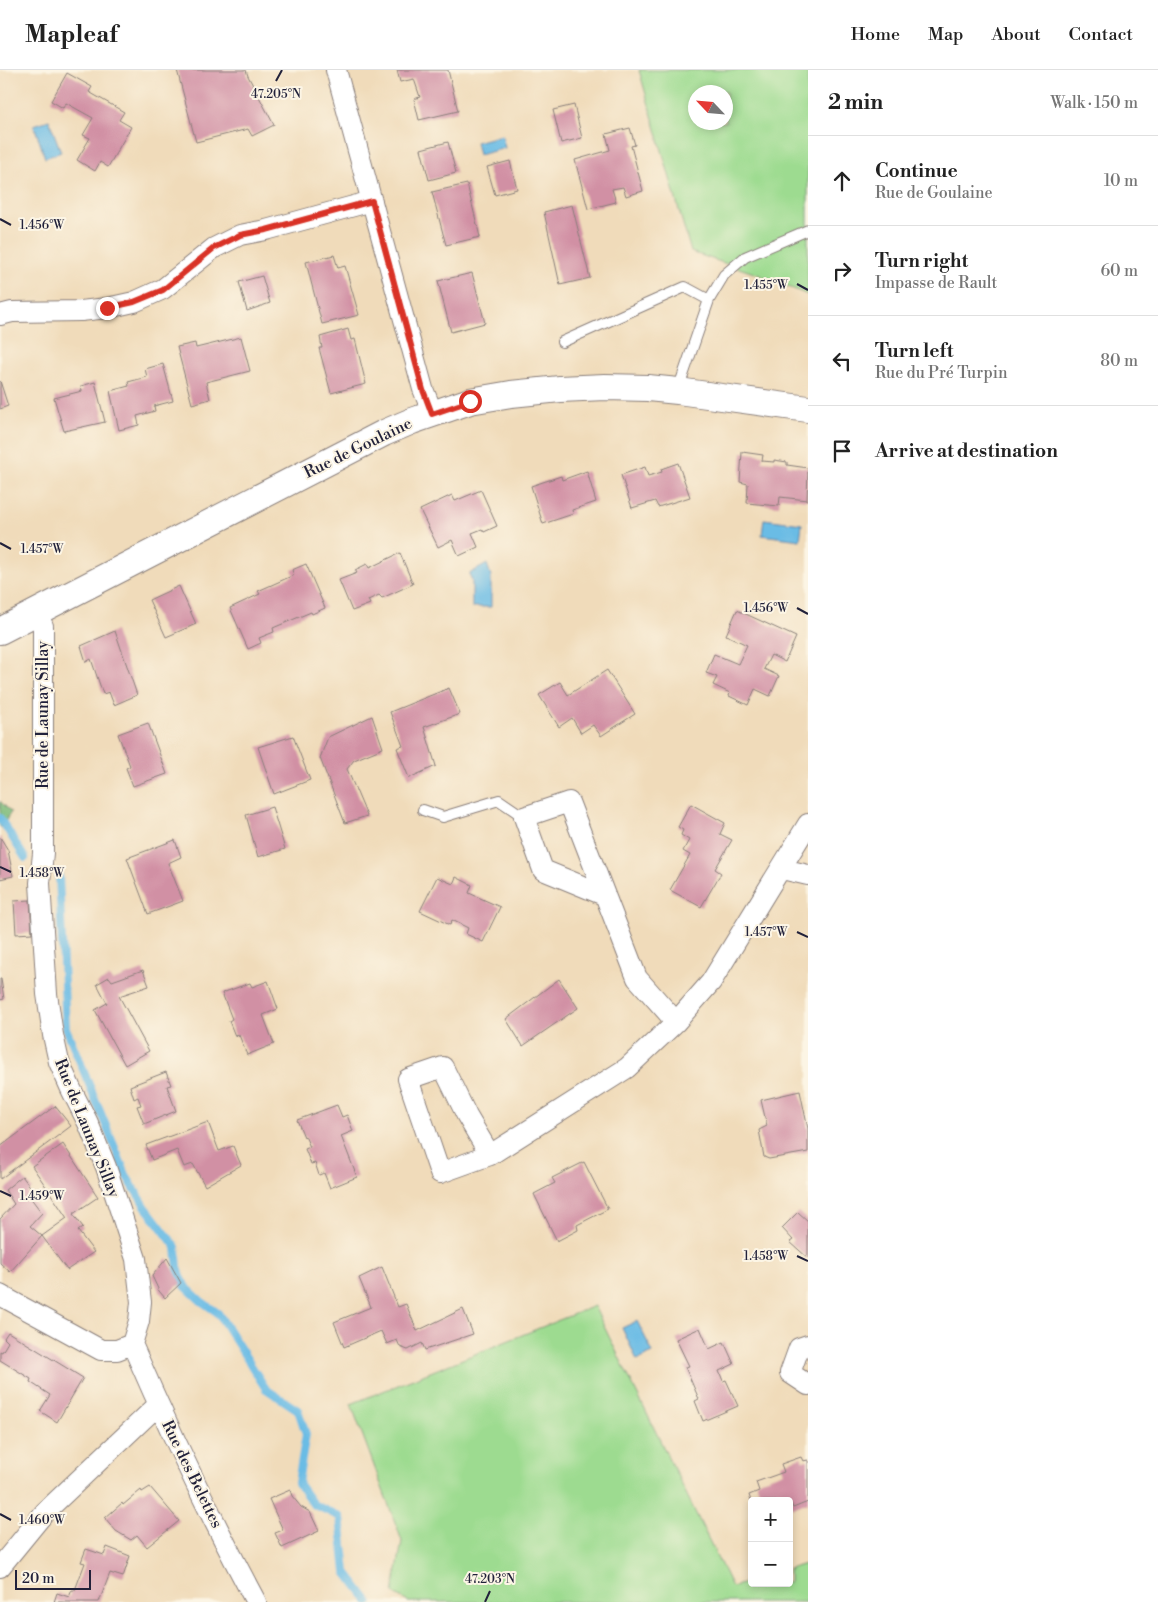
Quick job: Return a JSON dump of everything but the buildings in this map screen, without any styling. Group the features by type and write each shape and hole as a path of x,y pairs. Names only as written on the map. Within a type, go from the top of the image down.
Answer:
{"street":[{"path":"336,70 423,390 432,414"},
{"path":"0,315 12,312 81,311 134,302 163,290 214,248 240,235 266,230 372,201"},
{"name":"Rue de Goulaine","path":"0,632 384,433 470,401 511,394 560,389 612,387 678,391 808,409"},
{"name":"Rue de Launay Sillay","path":"37,613 43,626 43,853 40,883 47,994 59,1062 88,1123 106,1167 136,1259 141,1302 140,1321 132,1344"},
{"path":"604,895 543,870 524,817 569,802 637,978 676,1022"},
{"path":"490,1155 467,1116 443,1067 408,1079 440,1174 490,1155 627,1068 676,1022 711,982 808,824"},
{"path":"782,869 808,875"},
{"path":"0,1295 101,1350 117,1350 132,1344"},
{"name":"Rue des Belettes","path":"132,1344 158,1405 256,1602"},
{"path":"808,1345 799,1348 790,1373 808,1385"},
{"path":"0,1566 45,1512 158,1405"}],"lane":[{"path":"678,391 709,300 724,275 745,257 808,230"},
{"path":"562,342 685,287 709,300"},
{"path":"423,810 443,817 499,800 524,817"}],"green space":[{"path":"639,70 808,70 808,295 757,274 691,252"},
{"path":"0,801 11,812 2,827 0,827"},
{"path":"594,1306 732,1587 748,1582 748,1587 793,1587 793,1568 808,1563 808,1602 408,1602 393,1593 402,1541 351,1404"}],"water":[{"path":"49,120 61,152 45,158 34,125"},
{"path":"502,135 505,148 479,155 476,142"},
{"path":"764,519 802,524 800,540 762,535"},
{"path":"487,564 491,576 491,607 472,607 472,580 469,574"},
{"path":"637,1321 653,1353 637,1360 622,1328"}],"waterway":[{"path":"0,818 25,858"},
{"path":"59,876 66,1028 127,1177 147,1209 176,1247 178,1268 185,1286 218,1313 266,1389 298,1410 306,1434 298,1483 313,1504 340,1517 346,1572 369,1602"}],"route":[{"path":"107,308 134,302 163,290 214,248 240,235 266,230 372,201 423,390 432,414 470,401"}]}
